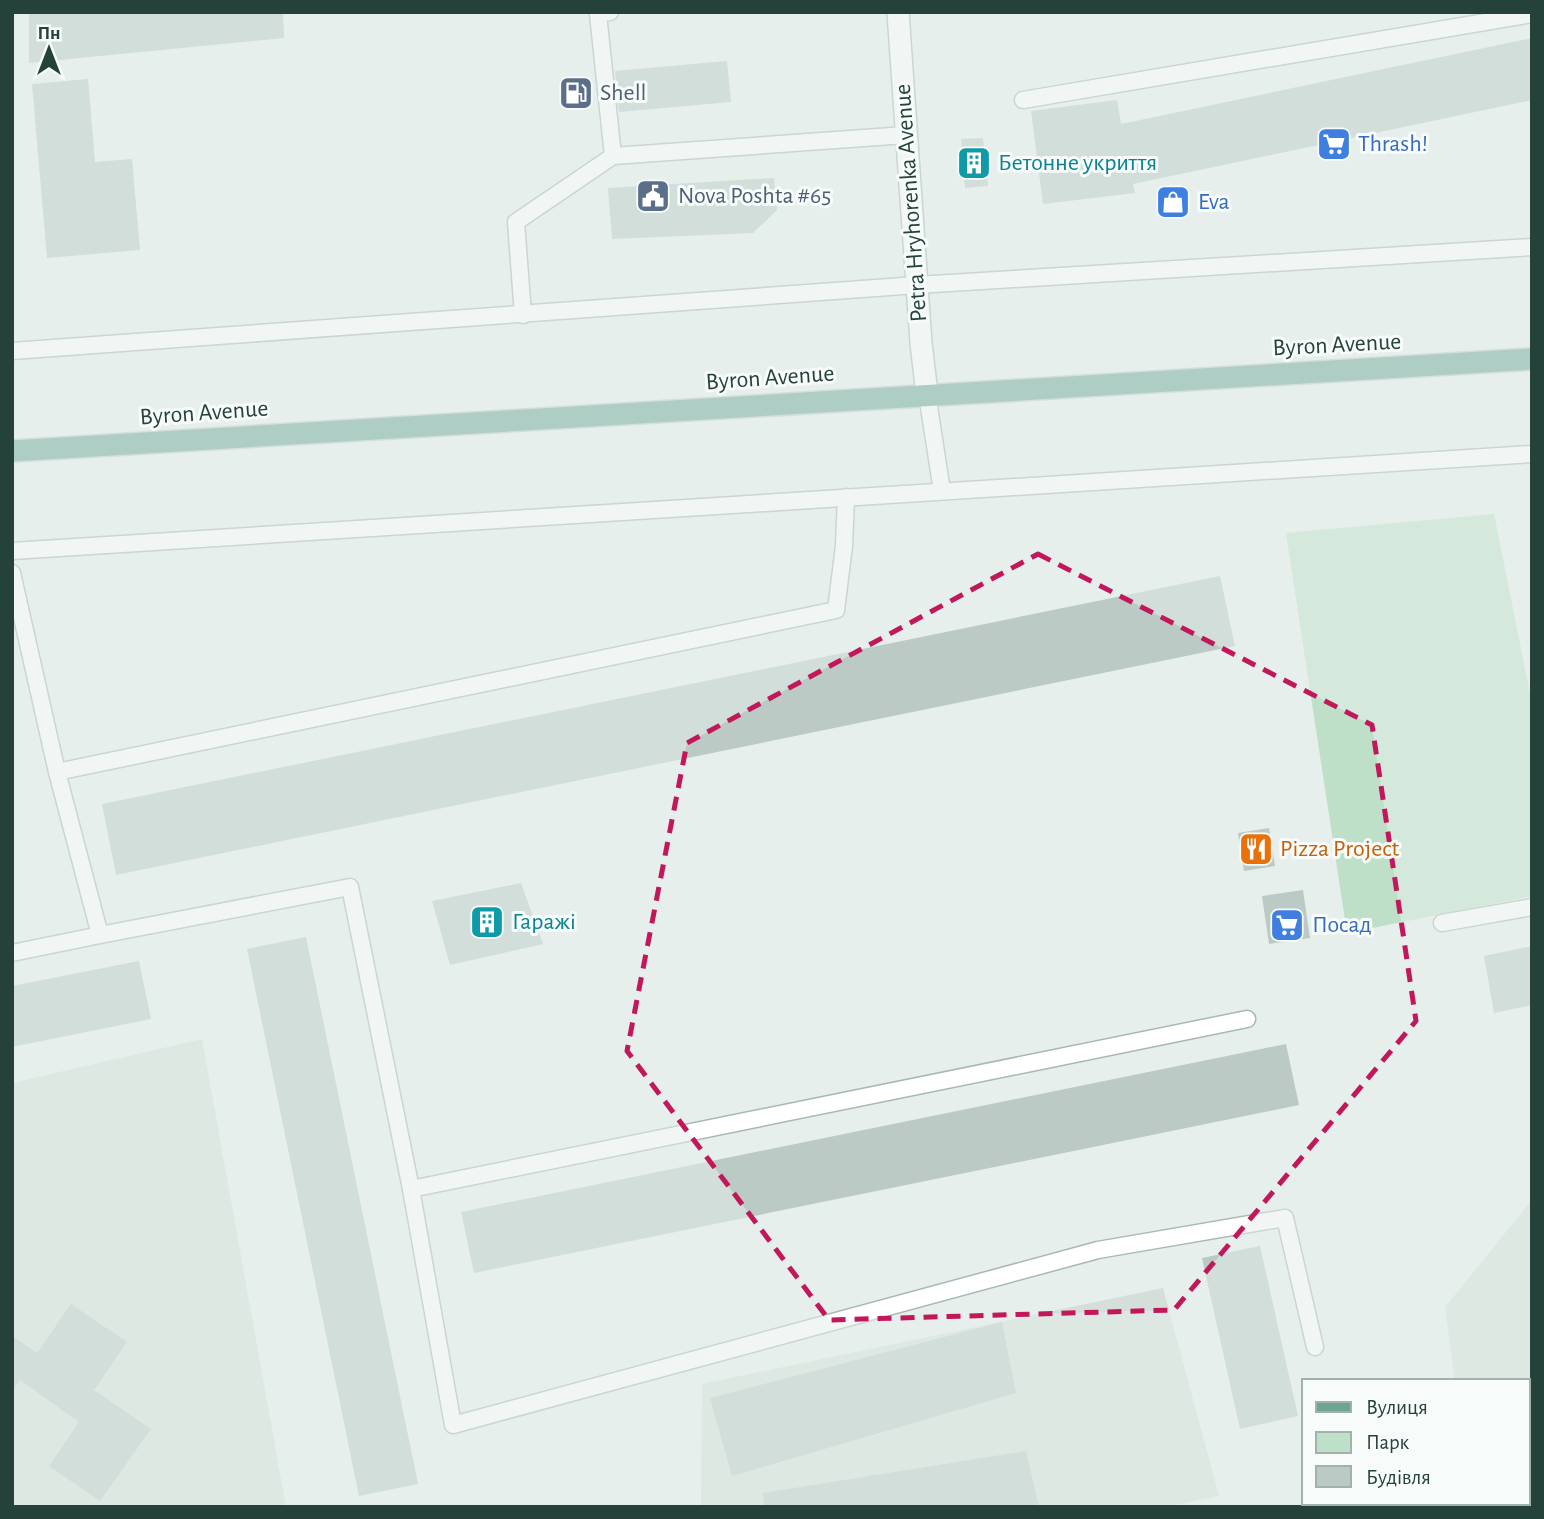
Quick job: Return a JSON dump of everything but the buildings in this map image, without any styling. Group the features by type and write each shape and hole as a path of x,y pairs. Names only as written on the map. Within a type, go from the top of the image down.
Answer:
{"main road":[{"name":"Petra Hryhorenka Аvenue","path":"898,12 927,394"},
{"name":"Byron Avenue","path":"12,451 1532,359"}],"lane":[{"path":"610,12 598,14 613,156"},
{"path":"1023,100 1532,14"},
{"path":"523,315 516,222 613,156 906,135"},
{"path":"12,351 917,285 1532,247"},
{"path":"927,394 942,491"},
{"path":"12,551 1532,454"},
{"path":"57,772 836,610 844,546 846,497"},
{"path":"12,573 57,772 100,935"},
{"path":"12,953 350,887 411,1189 453,1425 1098,1250 1285,1217 1315,1347"},
{"path":"1442,923 1532,907"},
{"path":"411,1189 1247,1019"}],"highlighted area":[{"path":"1038,554 1372,725 1416,1021 1174,1310 829,1320 627,1051 687,743"}],"shaded area":[{"path":"202,1039 286,1507 12,1507 12,1083"},
{"path":"1532,1200 1532,1469 1530,1379 1455,1379 1445,1307"},
{"path":"1163,1288 1219,1496 1165,1507 701,1507 702,1384"}],"green space":[{"path":"1494,514 1532,704 1532,896 1347,933 1286,533"}],"place":[{"name":"Shell","path":"576,93"},
{"name":"Thrash!","path":"1334,144"},
{"name":"Бетонне укриття","path":"974,163"},
{"name":"Nova Poshta #65","path":"653,196"},
{"name":"Eva","path":"1173,202"},
{"name":"Pizza Project","path":"1256,849"},
{"name":"Гаражі","path":"487,922"},
{"name":"Посад","path":"1287,925"}]}
